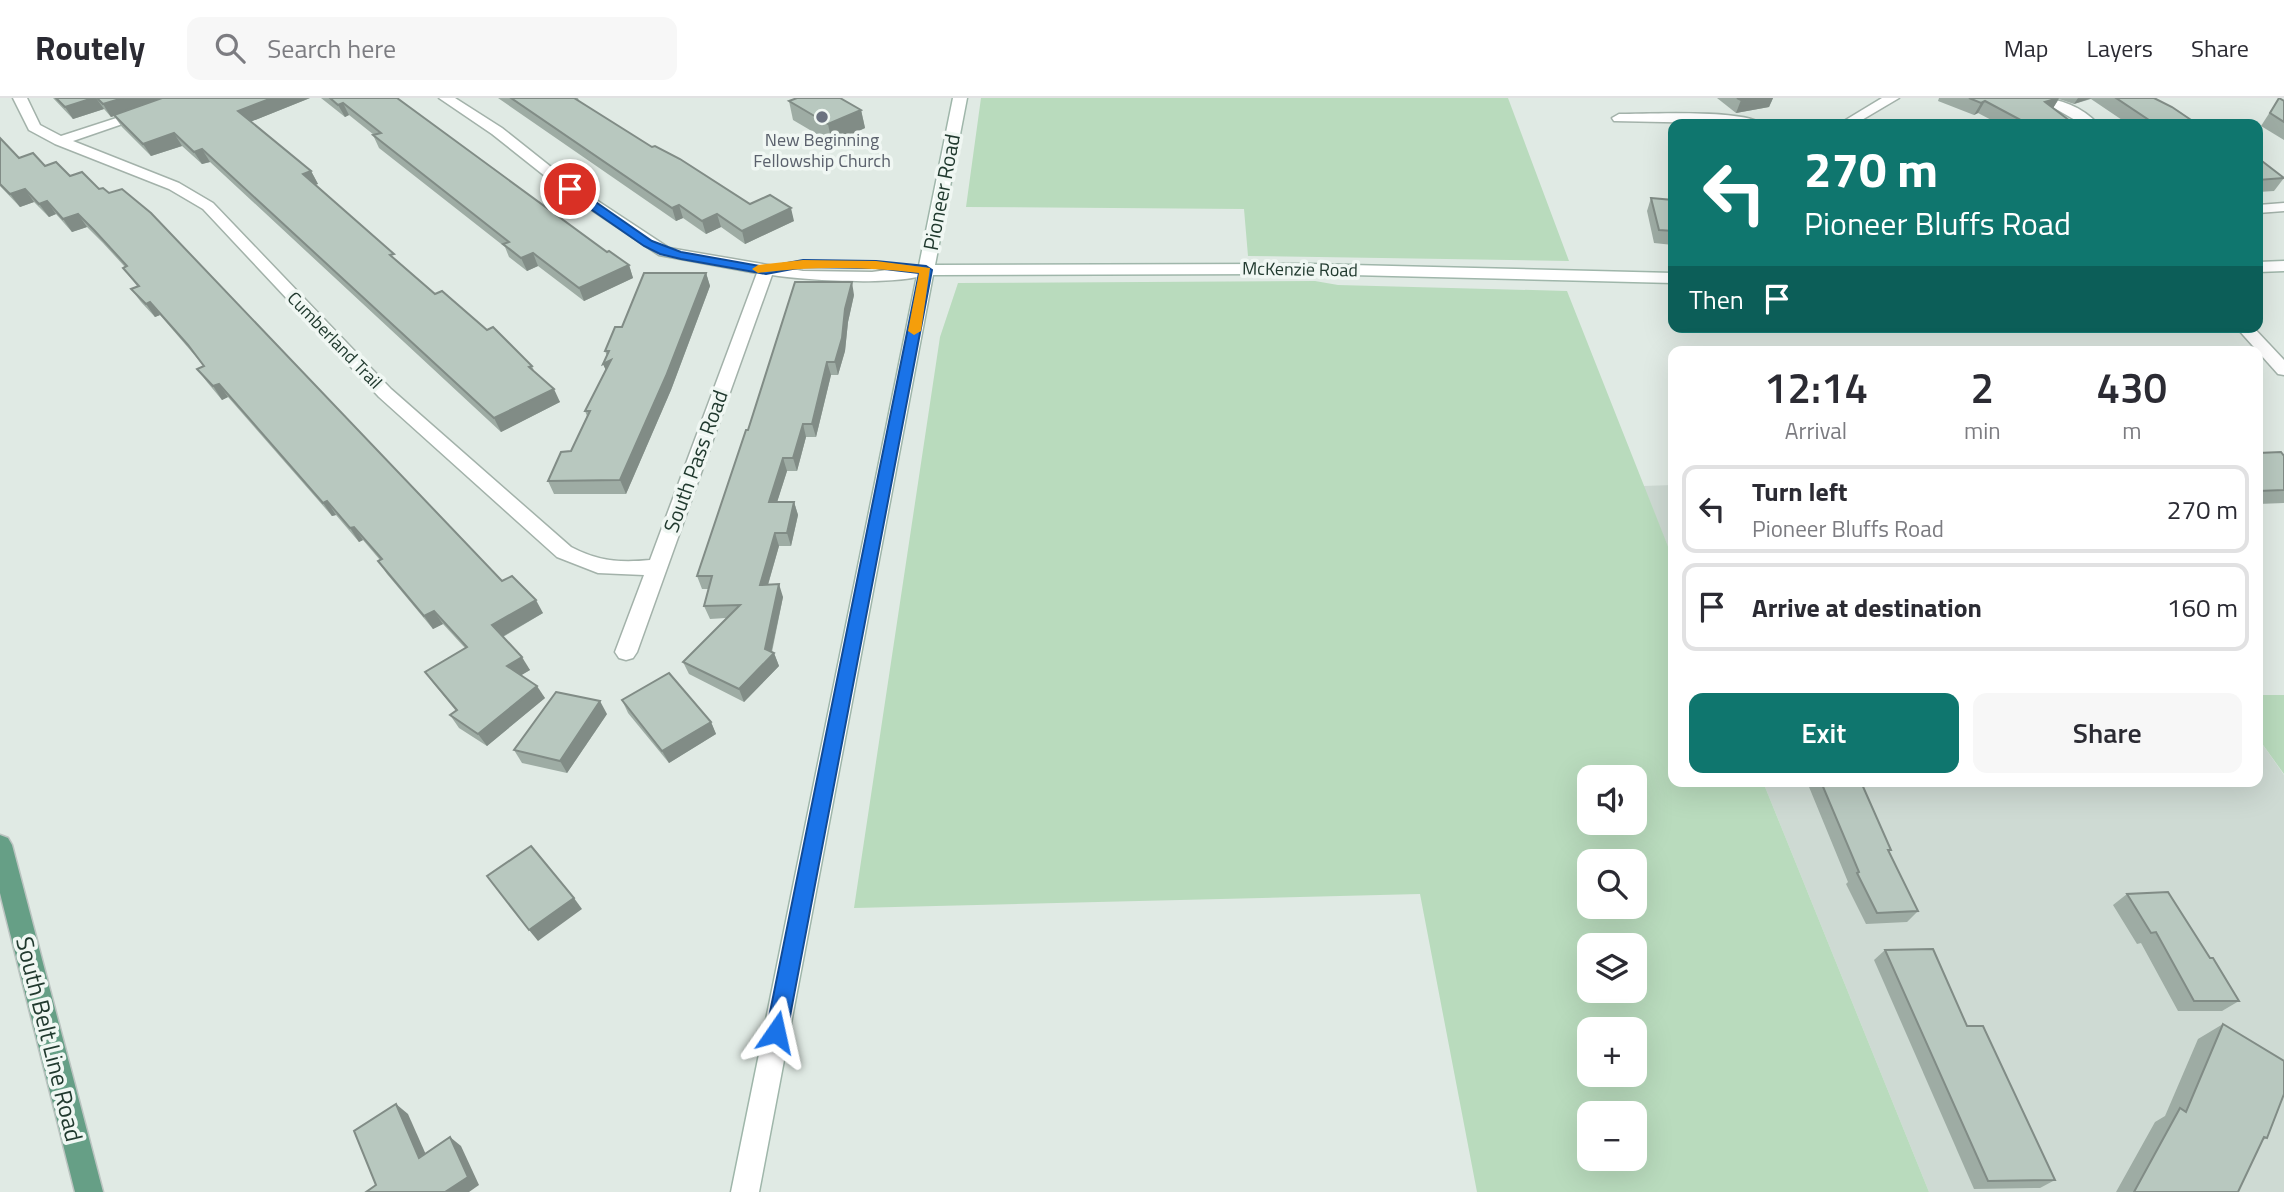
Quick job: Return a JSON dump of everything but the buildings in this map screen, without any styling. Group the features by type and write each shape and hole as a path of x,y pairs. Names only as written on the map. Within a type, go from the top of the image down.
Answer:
{"main road":[{"name":"South Belt Line Road","path":"0,845 89,1192"}],"street":[{"name":"Cumberland Trail","path":"20,98 34,127 60,141 174,186 208,206 385,393 564,552 582,562 605,569 656,567"},
{"path":"60,141 191,98"},
{"name":"McKenzie Road","path":"446,98 497,131 570,189 664,252 803,276 872,277 926,270 1310,269 1668,278"},
{"name":"Pioneer Road","path":"744,1192 868,578 960,98"},
{"path":"1855,119 1892,98"},
{"path":"2043,98 2074,111 2084,119"},
{"path":"1619,118 1723,119"},
{"path":"2263,209 2284,207"},
{"path":"2263,267 2284,266"},
{"name":"South Pass Road","path":"626,652 766,270"},
{"path":"2250,333 2262,346"},
{"path":"2263,347 2284,370"}],"shaded area":[{"path":"1668,485 1668,547 1643,486"},
{"path":"2263,745 2284,775 2284,1192 1929,1192 1765,787 2263,787"}],"green space":[{"path":"981,98 1508,98 1569,261 1248,256 1244,209 966,207"},
{"path":"1315,281 1338,285 1567,291 1668,546 1668,787 1765,787 1929,1192 1477,1192 1420,894 854,908 940,337 958,283"},
{"path":"2263,695 2284,695 2284,774 2263,745"}],"slow traffic":[{"path":"758,269 803,264 876,264 926,270 914,331"}],"place":[{"name":"New Beginning Fellowship Church","path":"822,117"}],"route":[{"path":"570,189 648,243 664,252 681,256 766,270 803,264 876,264 926,270 776,1032"}]}
